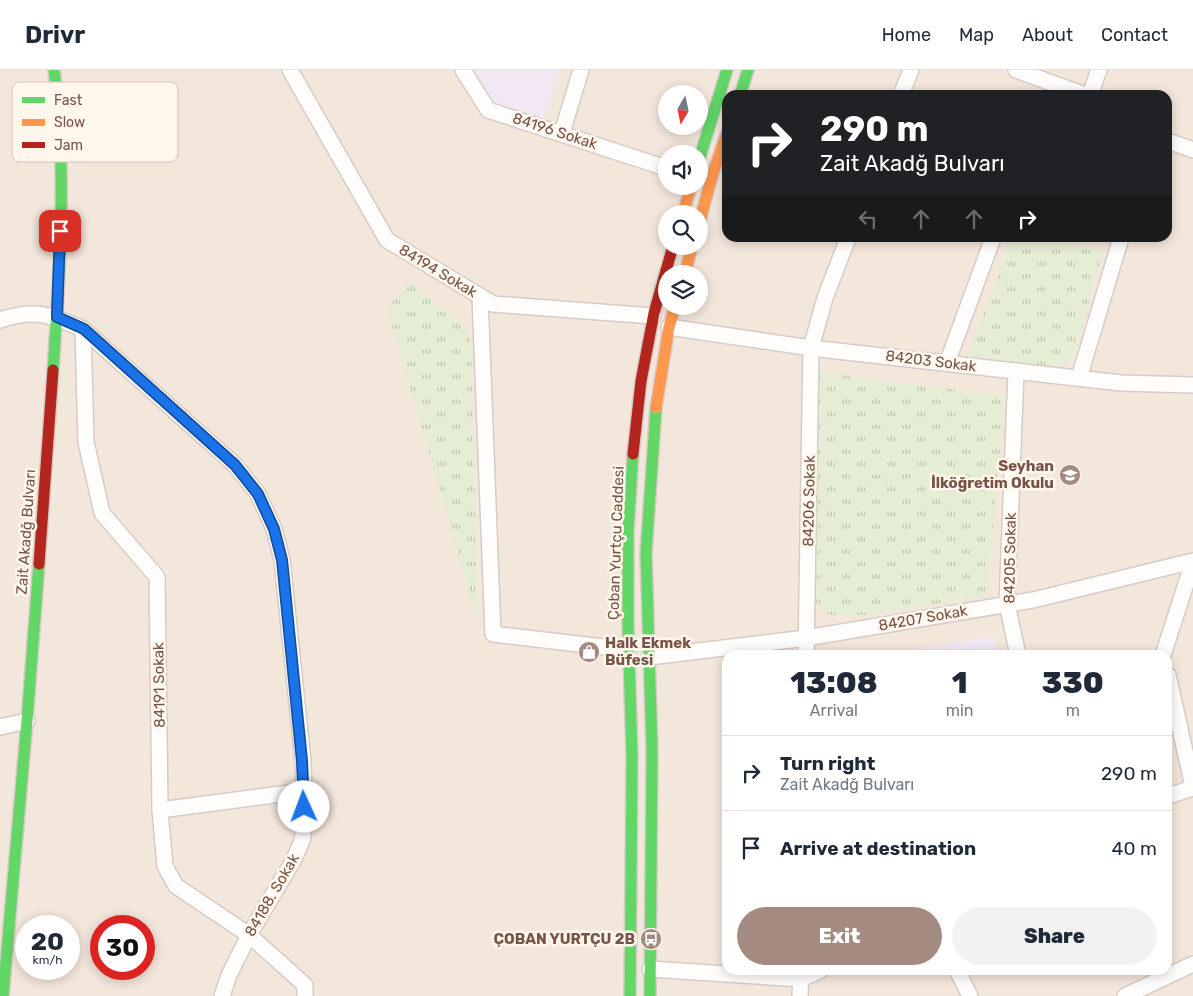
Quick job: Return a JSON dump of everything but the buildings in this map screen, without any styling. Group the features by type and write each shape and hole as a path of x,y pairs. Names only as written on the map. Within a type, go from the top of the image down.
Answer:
{"main road":[{"path":"704,145 727,70"},
{"path":"742,90 748,70"},
{"path":"704,205 722,147"},
{"name":"Zait Akadğ Bulvarı","path":"2,996 28,721 57,317 62,162"},
{"name":"Çoban Yurtçu Caddesi","path":"630,996 632,756 628,531 641,381 653,316 671,255"},
{"name":"Çoban Yurtçu Caddesi","path":"650,996 652,750 646,553 650,469 656,404 672,315"}],"street":[{"name":"84194 Sokak","path":"290,70 387,240 492,304 653,316"},
{"name":"84196 Sokak","path":"463,70 488,110 658,165"},
{"path":"562,133 582,70"},
{"path":"904,90 911,70"},
{"path":"1016,70 1052,89"},
{"path":"1092,90 1099,70"},
{"path":"1172,142 1193,150"},
{"name":"84206 Sokak","path":"806,650 811,348 825,298 846,242"},
{"path":"947,363 992,242"},
{"path":"1079,378 1121,242"},
{"path":"480,296 493,634 629,650"},
{"name":"84188. Sokak","path":"0,320 32,312 57,317 84,329 235,465 258,494 274,529 282,560 302,761 305,822 302,841 293,861 249,934 229,975 222,996"},
{"name":"84203 Sokak","path":"669,327 811,348 1121,383 1193,385"},
{"name":"84191 Sokak","path":"84,329 86,442 102,513 157,577 160,810 165,866 176,886 249,934 305,986 305,996"},
{"name":"84205 Sokak","path":"1016,371 1007,604 1017,650"},
{"path":"1165,650 1193,561"},
{"name":"84207 Sokak","path":"649,657 806,638 1033,600 1193,561"},
{"path":"1172,693 1193,787 1172,795"},
{"path":"0,727 28,721"},
{"path":"160,810 304,791"},
{"path":"1172,974 1193,964"},
{"path":"650,970 722,972"},
{"path":"800,996 801,975"},
{"path":"960,975 970,996"},
{"path":"1125,996 1170,975"}],"shaded area":[{"path":"0,70 1193,70 1193,996 0,996"},
{"path":"473,70 560,70 543,121 493,104"},
{"path":"994,636 997,650 909,650"}],"green space":[{"path":"1010,242 1064,242 1103,251 1076,351 1068,362 1047,371 980,363 970,356 971,347"},
{"path":"410,283 451,314 465,328 471,341 478,622 387,307"},
{"path":"818,372 1005,396 987,596 866,615 829,615 816,603"}],"traffic: fast":[{"path":"54,70 55,82"},
{"path":"704,145 727,70"},
{"path":"742,90 748,70"},
{"path":"53,370 60,258 60,162"},
{"path":"650,996 652,750 646,553 656,408"},
{"path":"630,996 632,756 628,623 628,531 633,454"},
{"path":"3,996 39,564"}],"traffic: slow":[{"path":"704,205 722,147"},
{"path":"686,205 688,195"},
{"path":"687,265 690,255"},
{"path":"656,408 672,315"}],"traffic: jam":[{"path":"633,454 641,381 654,313 670,255"},
{"path":"39,564 53,370"}],"place":[{"name":"Seyhan İlköğretim Okulu","path":"1070,475"},
{"name":"Halk Ekmek Büfesi","path":"589,652"},
{"name":"ÇOBAN YURTÇU 2B","path":"651,939"}],"route":[{"path":"60,231 57,317 84,329 235,465 258,494 274,529 282,560 302,761 304,807"}]}
